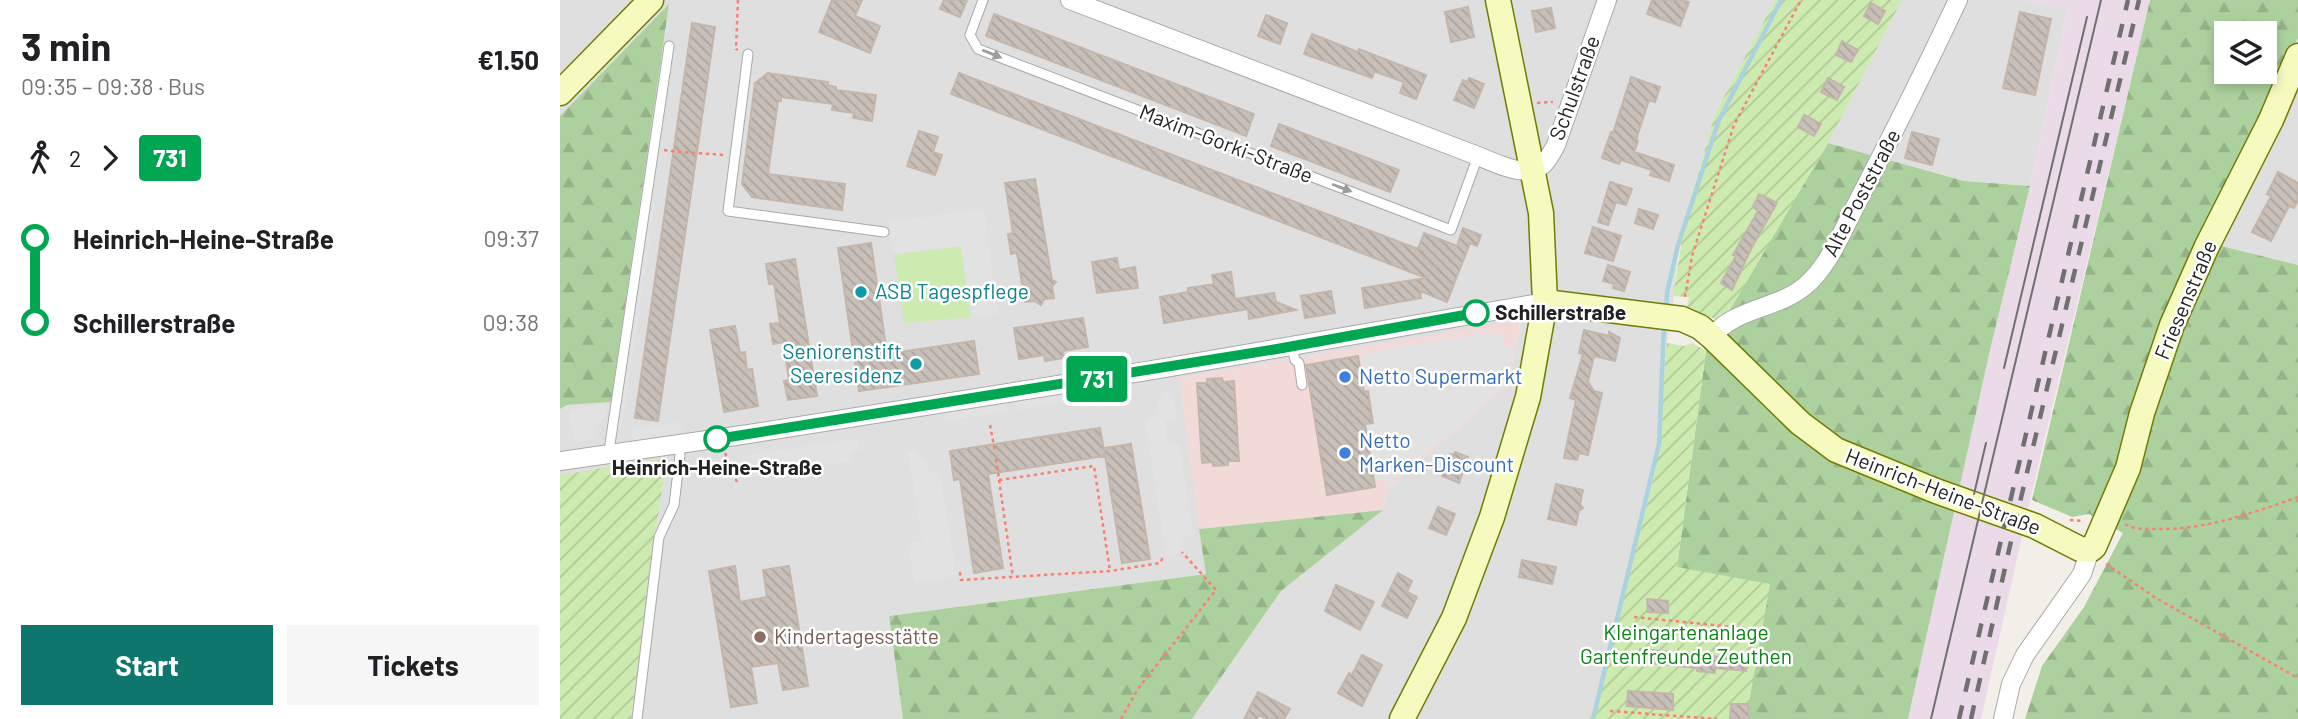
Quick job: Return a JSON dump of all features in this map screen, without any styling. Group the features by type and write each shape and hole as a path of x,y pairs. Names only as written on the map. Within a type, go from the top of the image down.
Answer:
{"street":[{"path":"560,93 651,0"},
{"path":"1070,0 1478,156 1517,169 1534,170"},
{"path":"1402,719 1454,618 1497,502 1528,397 1545,302 1541,214 1498,0"},
{"name":"Schulstraße","path":"1534,170 1546,162 1556,145 1607,0"},
{"name":"Alte Poststraße","path":"1712,337 1731,320 1804,287 1825,263 1909,104 1958,0"},
{"name":"Friesenstraße","path":"2097,556 2094,547 2115,519 2142,413 2172,325 2207,246 2271,120 2298,57"},
{"name":"Heinrich-Heine-Straße","path":"560,461 1292,347 1545,302 1646,313 1684,308 1700,327 1800,423 1836,450 1936,491 2035,526 2097,556"},
{"path":"2003,719 2017,669 2097,556"}],"lane":[{"name":"Maxim-Gorki-Straße","path":"984,0 970,35 978,49 1451,230 1478,156"},
{"path":"611,453 610,444 669,46"},
{"path":"747,54 728,211 884,232"},
{"path":"1292,347 1295,360 1299,363 1302,385"},
{"path":"637,719 655,562 659,537 674,505 679,444"}],"path":[{"path":"738,0 736,49 747,54"},
{"path":"1684,308 1692,256 1734,125 1801,0"},
{"path":"1534,103 1553,102"},
{"path":"661,150 735,156"},
{"path":"990,425 995,452"},
{"path":"723,448 737,482"},
{"path":"996,459 1013,578"},
{"path":"999,480 1094,466 1110,571"},
{"path":"2064,519 2080,522 2090,519 2098,512 2132,529 2182,530 2247,514 2298,497"},
{"path":"1121,719 1139,689 1216,590 1182,552"},
{"path":"960,572 961,580 1110,571 1160,563 1164,555"},
{"path":"2097,556 2157,598 2298,678"},
{"path":"1634,617 1743,628"},
{"path":"1610,711 1717,719"}],"shaded area":[{"path":"560,0 1775,0 1715,114 1685,220 1667,343 1655,472 1600,691 1589,719 1192,719 1281,591 1383,510 1387,489 1508,384 1521,321 1180,378 1206,574 889,616 903,719 560,719 560,409 567,405 610,402 668,5 560,116"},
{"path":"1902,0 2022,0 2068,9 2030,186 1964,181 1828,143"},
{"path":"2022,0 2150,0 2034,483 1981,719 1908,719 2068,10"},
{"path":"2298,38 2298,265 2197,240"},
{"path":"651,200 655,204 622,428 618,430"},
{"path":"984,209 998,314 971,317 961,246 894,254 889,222"},
{"path":"1521,320 1508,384 1387,489 1383,510 1199,529 1180,378"},
{"path":"1491,332 1504,336 1502,347 1513,347 1506,384 1386,487 1385,479 1374,481 1365,424 1372,422 1361,354"},
{"path":"1125,382 1126,392 1016,410 1014,399"},
{"path":"1172,391 1177,419 1165,421 1168,444 1179,444 1193,534 1184,537 1177,554 1166,556 1145,419 1154,417 1162,393"},
{"path":"1005,401 1007,411 945,421 944,411"},
{"path":"604,404 606,415 595,429 597,439 574,443 569,410"},
{"path":"680,422 682,435 633,442 631,430"},
{"path":"858,438 860,450 850,452 851,461 745,478 742,456"},
{"path":"916,451 931,473 939,472 957,576 914,582 908,543 922,541 908,452"}],"green space":[{"path":"1775,0 1902,0 1828,143 1727,315 1715,319 1687,307 1689,297 1673,296 1685,220 1715,114"},
{"path":"2150,0 2298,0 2298,38 2277,80 2277,21 2214,21 2214,84 2275,84 2197,240 2298,265 2298,719 2025,719 2042,666 2084,607 2123,533 2089,514 2072,517 2032,500"},
{"path":"669,4 611,402 567,405 560,409 560,116"},
{"path":"1828,143 1964,181 2030,186 1990,350 1908,719 1749,719 1748,709 1677,567 1706,351 1715,319 1727,314"},
{"path":"961,246 971,317 907,323 904,321 894,254"},
{"name":"Kleingartenanlage Gartenfreunde Zeuthen","path":"1667,343 1684,346 1692,343 1706,351 1677,567 1770,584 1748,709 1749,719 1589,719 1600,691 1655,472"},
{"path":"666,458 631,719 560,719 560,475"},
{"path":"1383,510 1281,591 1192,719 903,719 889,616 1206,574 1199,529"}],"building":[{"path":"832,0 862,0 855,16 880,26 870,53 819,32"},
{"path":"944,0 967,0 960,17 940,9"},
{"path":"1652,0 1689,2 1680,26 1647,14"},
{"path":"1871,3 1885,11 1878,24 1864,16"},
{"path":"1468,7 1474,37 1451,42 1445,12"},
{"path":"1551,8 1555,28 1536,32 1532,11"},
{"path":"2020,12 2051,19 2035,95 2003,88"},
{"path":"994,14 1254,114 1246,136 986,36"},
{"path":"1266,15 1287,23 1280,44 1258,36"},
{"path":"692,23 715,27 658,421 635,418"},
{"path":"1312,34 1426,75 1416,99 1400,93 1404,82 1376,72 1372,78 1304,54"},
{"path":"1842,41 1858,50 1851,62 1836,55"},
{"path":"768,73 828,82 828,85 836,87 836,90 876,95 872,121 853,118 854,113 832,110 833,104 781,97 781,101 778,101 768,174 845,184 842,210 752,197 742,184 755,83"},
{"path":"959,73 1418,249 1424,233 1457,246 1463,228 1481,235 1477,246 1470,243 1447,302 1420,291 1421,298 1365,308 1362,288 1426,278 951,94"},
{"path":"1631,77 1660,87 1655,102 1649,100 1634,152 1674,165 1669,181 1650,175 1652,170 1621,160 1619,164 1602,158"},
{"path":"1469,78 1484,84 1474,108 1454,100 1463,80 1467,82"},
{"path":"1828,78 1844,87 1837,100 1821,92"},
{"path":"1804,115 1821,124 1814,136 1798,127"},
{"path":"1279,124 1399,170 1390,192 1271,146"},
{"path":"919,131 938,137 933,152 942,155 935,175 907,166"},
{"path":"1912,132 1939,139 1932,165 1905,158"},
{"path":"2278,172 2298,183 2298,200 2294,208 2289,206 2271,241 2252,232 2271,196 2267,194"},
{"path":"1035,179 1052,280 1056,282 1052,286 1054,298 1044,299 1041,305 1034,301 1025,302 1017,253 1011,254 1008,234 1013,233 1005,183"},
{"path":"1610,182 1632,189 1626,205 1616,202 1608,225 1598,222"},
{"path":"1759,194 1777,203 1732,290 1721,283 1736,256 1733,255 1758,211 1753,207"},
{"path":"1639,209 1658,215 1653,229 1635,223"},
{"path":"1593,227 1621,236 1613,261 1585,253"},
{"path":"871,243 887,354 974,341 979,374 859,391 838,248"},
{"path":"1117,258 1119,270 1135,267 1138,288 1097,293 1092,262"},
{"path":"795,259 817,396 788,400 784,381 789,380 783,342 773,344 770,324 780,323 774,284 769,284 766,264"},
{"path":"1608,265 1630,272 1624,291 1603,281"},
{"path":"1231,272 1235,299 1274,293 1276,302 1296,310 1249,319 1248,309 1164,323 1160,297 1188,292 1188,288 1214,284 1212,275"},
{"path":"1331,291 1335,313 1305,318 1301,296"},
{"path":"1083,318 1088,347 1063,351 1064,358 1045,361 1044,355 1019,359 1014,328"},
{"path":"735,326 740,353 745,352 747,370 752,369 758,406 724,412 710,330"},
{"path":"1584,330 1609,336 1609,332 1620,338 1615,361 1594,356 1588,382 1594,391 1602,393 1588,455 1579,453 1577,460 1564,458 1576,400 1570,398 1583,354 1579,353"},
{"name":"Netto Marken-Discount","path":"1358,356 1364,392 1368,391 1373,423 1365,424 1375,487 1327,495 1306,365"},
{"path":"1222,378 1223,382 1234,381 1239,461 1213,466 1213,462 1202,463 1197,383"},
{"path":"1100,428 1105,456 988,474 1003,568 974,573 960,479 954,480 950,451"},
{"path":"1131,444 1150,559 1122,563 1104,448"},
{"path":"1455,452 1468,457 1459,483 1442,476 1450,454 1454,455"},
{"path":"1556,484 1583,490 1580,504 1583,508 1579,511 1576,525 1548,519"},
{"path":"1438,507 1455,514 1446,535 1429,528"},
{"path":"1522,560 1556,567 1552,584 1519,577"},
{"name":"Kindertagesstätte","path":"735,566 740,602 767,597 763,570 789,566 808,686 783,690 778,663 751,667 757,703 731,707 709,571"},
{"path":"1398,573 1412,581 1407,592 1417,597 1407,618 1382,606"},
{"path":"1336,585 1374,602 1360,630 1325,611"},
{"path":"1647,599 1668,601 1668,613 1648,612"},
{"path":"1640,649 1732,658 1732,655 1747,655 1746,671 1715,668 1715,673 1697,671 1697,668 1639,662"},
{"path":"1362,655 1382,665 1362,706 1338,693 1349,673 1352,675"},
{"path":"1628,691 1673,694 1673,710 1627,706"},
{"path":"1258,692 1290,709 1284,719 1267,719 1259,715 1257,719 1244,719"},
{"path":"1731,704 1748,704 1749,719 1730,718"}],"waterway":[{"path":"1666,310 1667,293 1678,245 1719,120 1781,0"},
{"path":"1593,719 1659,444 1664,325"}],"tram line":[{"path":"1931,719 2101,0"},
{"path":"2004,368 2087,17"},
{"path":"1974,494 1986,443"}],"railway":[{"path":"1959,719 2128,0"},
{"path":"1971,719 2139,0"}],"bus line":[{"name":"731","path":"717,439 1277,349 1476,313"}],"place":[{"name":"ASB Tagespflege","path":"861,292"},
{"name":"Schillerstraße","path":"1476,313"},
{"name":"Seniorenstift Seeresidenz","path":"916,364"},
{"name":"Netto Supermarkt","path":"1345,377"},
{"name":"Heinrich-Heine-Straße","path":"717,439"},
{"name":"Netto Marken-Discount","path":"1345,453"},
{"name":"Kindertagesstätte","path":"760,637"}]}
